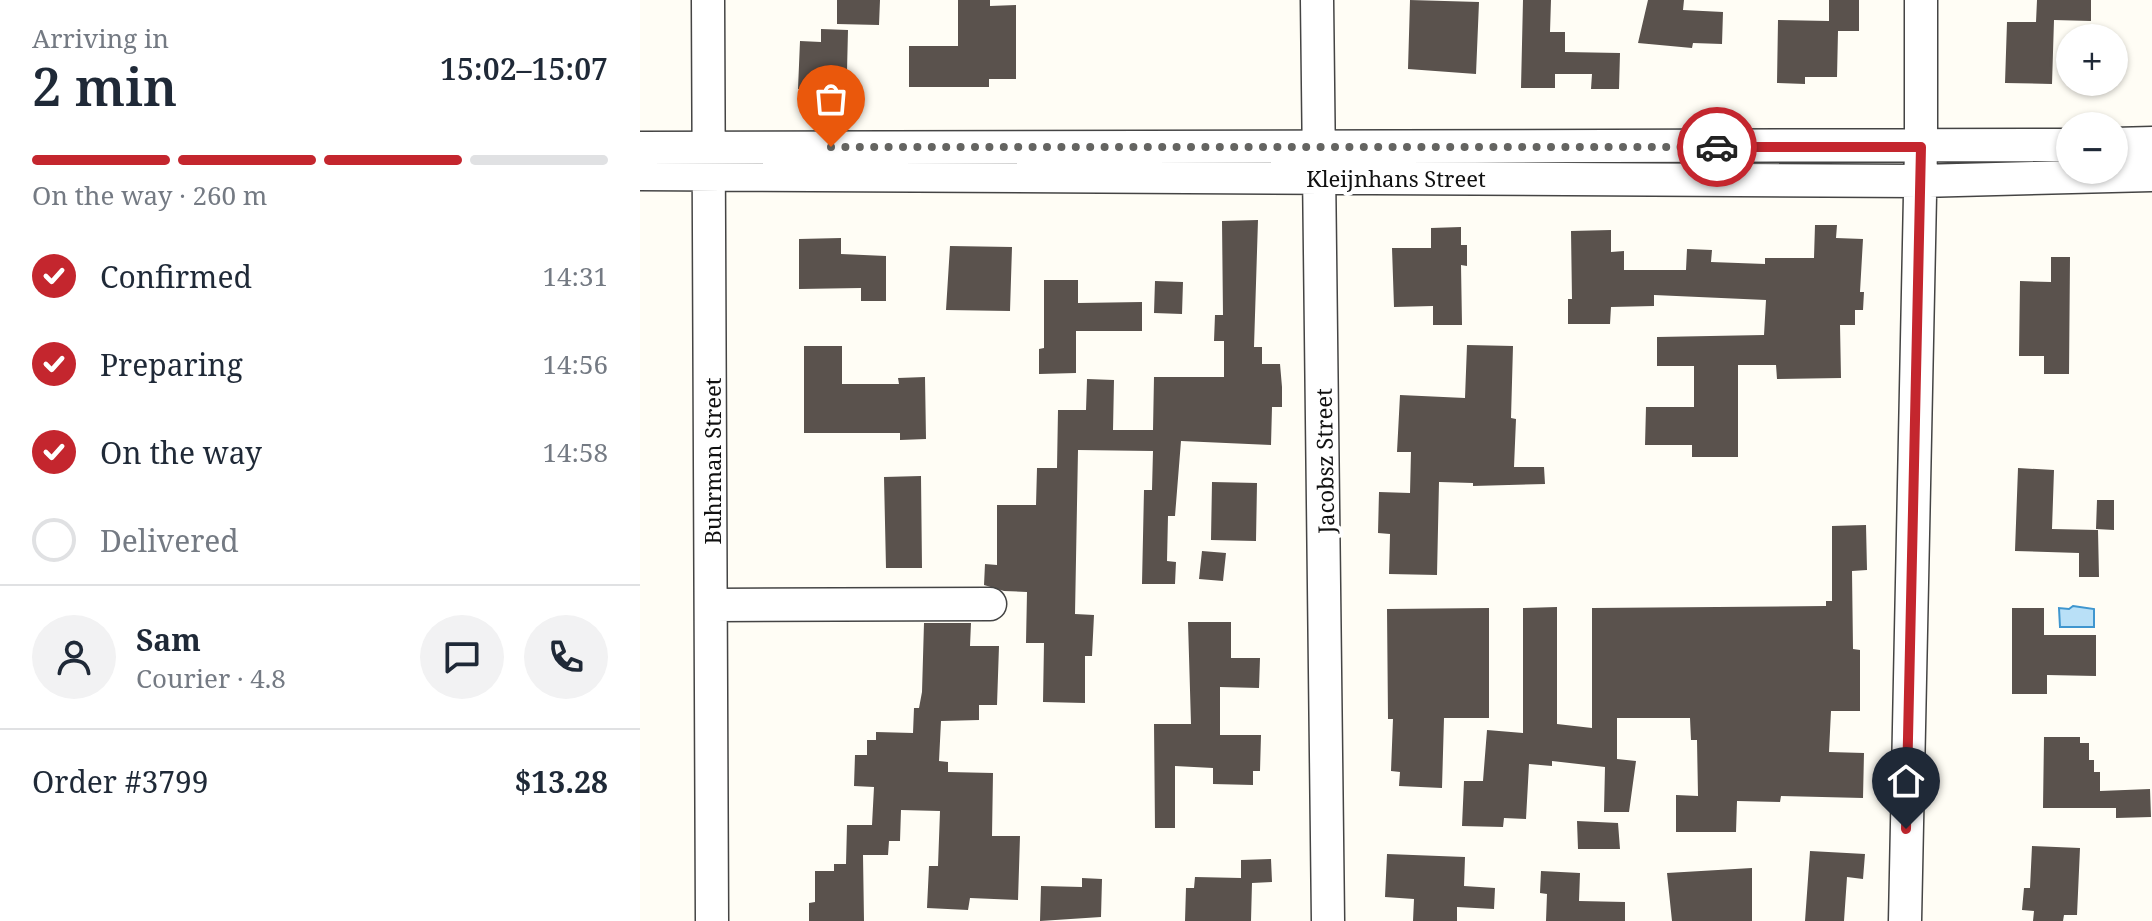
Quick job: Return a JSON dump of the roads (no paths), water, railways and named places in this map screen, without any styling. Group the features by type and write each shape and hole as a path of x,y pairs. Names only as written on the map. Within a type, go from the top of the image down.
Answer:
{"street":[{"name":"Buhrman Street","path":"708,0 712,921"},
{"name":"Jacobsz Street","path":"1317,0 1328,921"},
{"path":"1905,921 1921,147 1921,0"},
{"path":"2128,144 2152,143"},
{"name":"Kleijnhans Street","path":"640,148 710,160 1319,162 2056,145"},
{"name":"Kleijnhans Street","path":"640,174 710,160"},
{"name":"Kleijnhans Street","path":"1319,162 1920,181 2152,175"},
{"path":"713,605 990,604"}],"water":[{"path":"2073,606 2094,609 2094,627 2060,627 2059,608 2069,609"}]}
